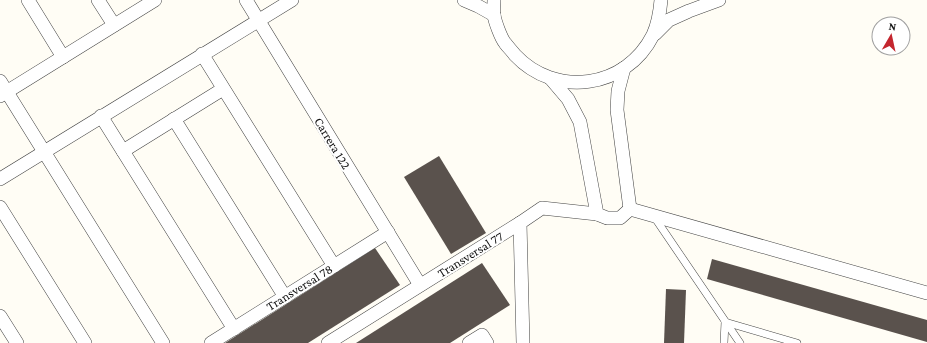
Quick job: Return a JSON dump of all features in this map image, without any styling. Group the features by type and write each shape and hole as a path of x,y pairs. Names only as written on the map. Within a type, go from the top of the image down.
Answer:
{"street":[{"path":"28,0 63,57"},
{"path":"98,0 114,25"},
{"path":"155,0 63,57 2,90 44,152 163,343"},
{"name":"Carrera 122","path":"246,0 420,285"},
{"path":"0,179 292,0"},
{"path":"464,0 494,15"},
{"path":"494,0 494,15 505,43 525,65 551,79 570,83 589,82 607,77 624,68 641,54 653,35 660,14 660,0"},
{"path":"653,35 669,20 718,0"},
{"path":"202,54 334,266"},
{"path":"624,68 618,91 617,110 630,210 927,293"},
{"path":"551,79 568,99 580,122 598,214"},
{"path":"122,151 223,89"},
{"path":"101,116 234,329"},
{"path":"174,119 285,297"},
{"path":"0,207 4,224 85,343"},
{"name":"Transversal 77","path":"328,343 520,224 542,208 598,214 607,218 620,218 630,210"},
{"path":"520,224 523,343"},
{"name":"Transversal 78","path":"211,343 388,232"},
{"path":"0,316 17,343"},
{"path":"469,343 484,339"}],"lane":[{"path":"654,216 740,343"},
{"path":"724,343 725,322"},
{"path":"725,322 797,343"}],"building":[{"path":"439,156 486,233 451,254 404,177"},
{"path":"375,248 400,285 308,343 225,343"},
{"path":"712,259 927,320 927,342 707,279"},
{"path":"482,263 510,305 450,343 356,343"},
{"path":"666,289 686,290 684,343 664,343"}]}
